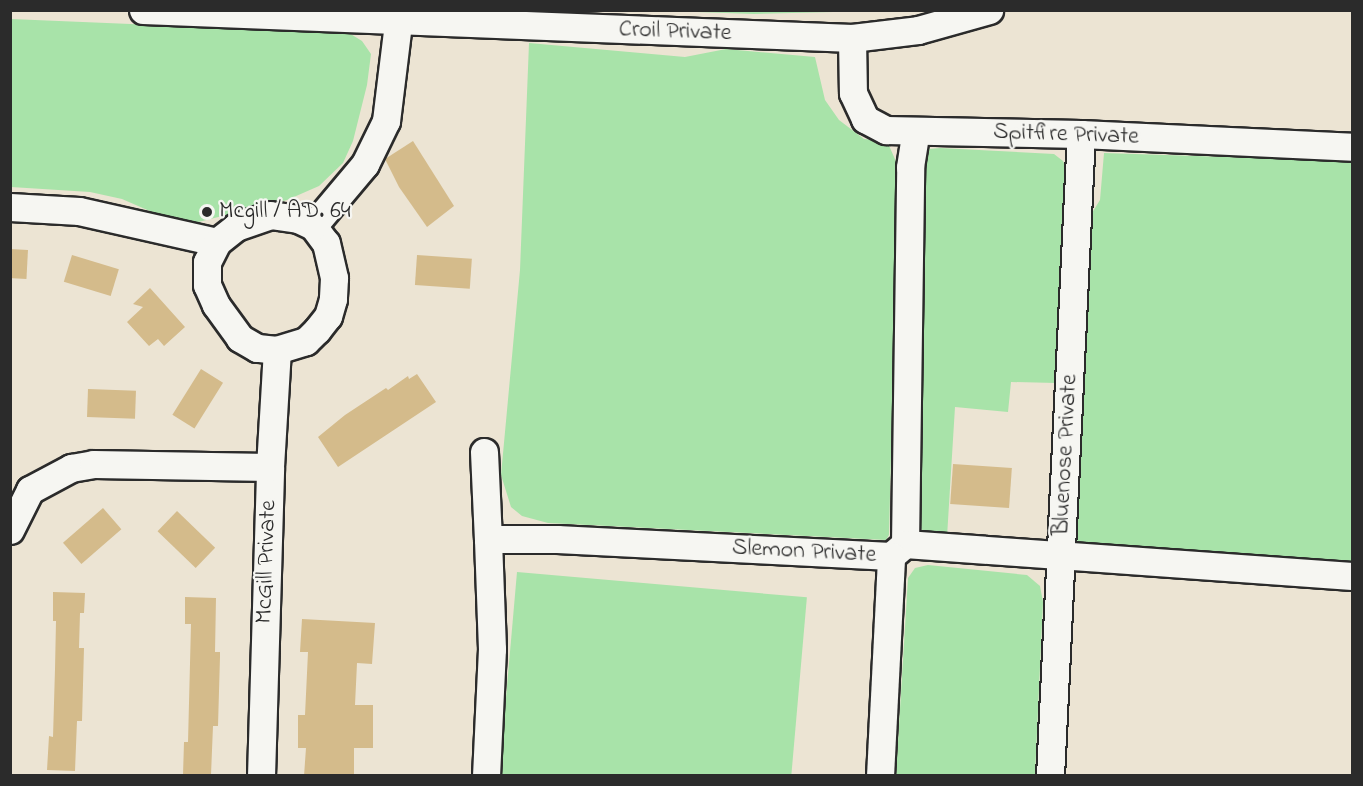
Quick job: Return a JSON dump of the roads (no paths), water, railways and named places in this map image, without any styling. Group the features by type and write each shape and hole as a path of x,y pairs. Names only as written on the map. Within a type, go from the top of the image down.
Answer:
{"street":[{"name":"Croil Private","path":"143,10 398,23 852,38 918,30 988,11"},
{"path":"313,226 365,164 386,121 398,23"},
{"name":"Spitfire Private","path":"852,38 853,93 865,119 886,130 1081,134 1353,147"},
{"path":"880,776 898,550 910,167 916,131"},
{"name":"Bluenose Private","path":"1050,776 1081,134"},
{"path":"10,207 79,211 217,242"},
{"path":"270,214 298,219 313,226 326,243 334,278 333,299 328,316 306,341 277,350 257,348 240,338 216,305 207,285 207,262 217,242 236,227 270,214"},
{"name":"McGill Private","path":"261,776 270,467 277,350"},
{"path":"484,452 492,649 486,776"},
{"path":"10,530 30,490 71,468 93,464 209,468 270,467"},
{"name":"Slemon Private","path":"488,539 1061,554 1353,576"}],"place":[{"name":"Mcgill / AD. 64","path":"207,212"}]}
